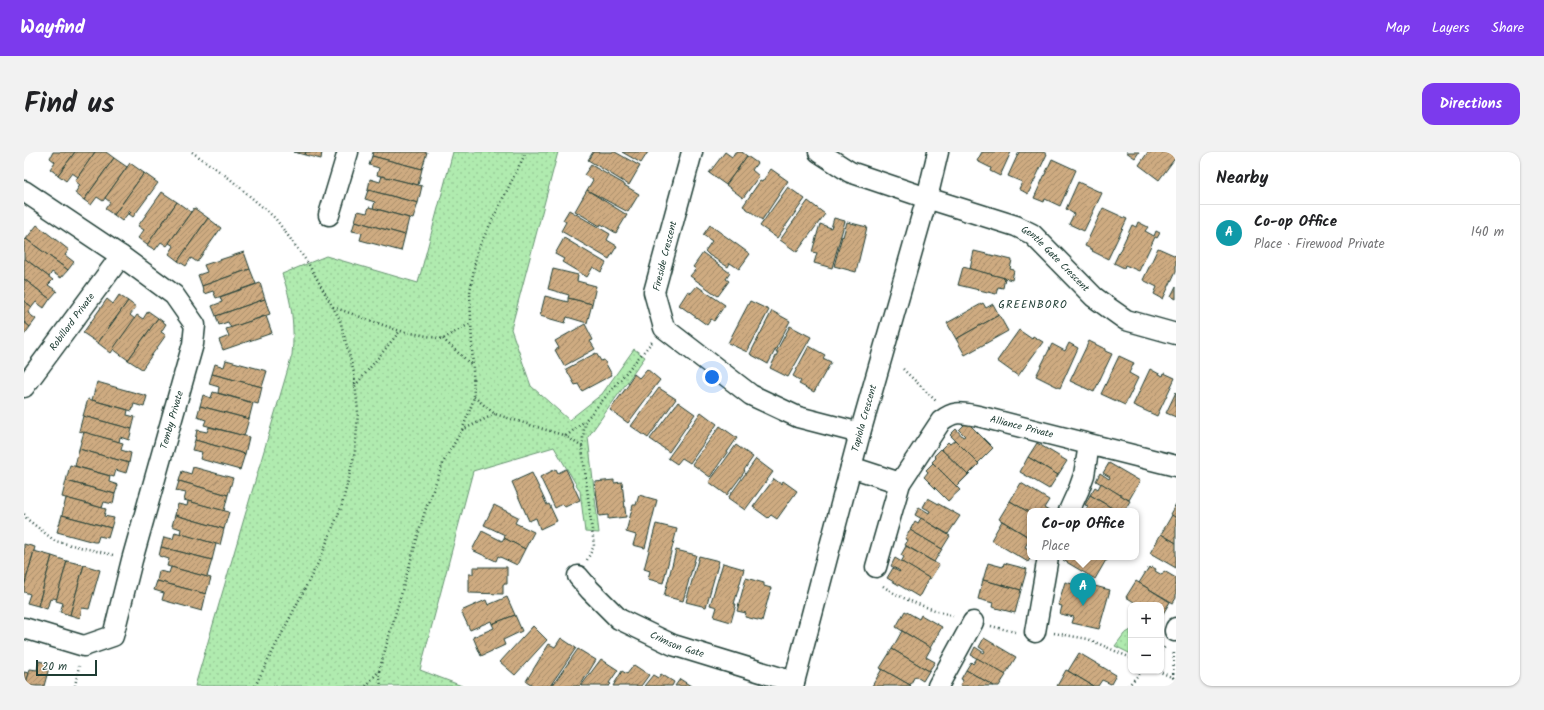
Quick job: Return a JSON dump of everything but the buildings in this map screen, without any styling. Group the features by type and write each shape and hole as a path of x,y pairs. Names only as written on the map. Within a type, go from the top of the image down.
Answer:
{"street":[{"path":"329,215 348,152"},
{"name":"Fireside Crescent","path":"664,328 654,292 692,152"},
{"path":"819,152 850,172 926,198"},
{"name":"Tapiola Crescent","path":"794,684 860,433 938,152"},
{"name":"Temby Private","path":"24,191 121,256 174,295 195,325 193,344 132,560 113,636 84,646 24,628"},
{"name":"Gentle Gate Crescent","path":"926,198 1016,226 1032,234 1094,297 1126,320 1176,334"},
{"name":"Robillard Private","path":"24,387 121,256"},
{"path":"664,328 751,395 798,417 860,433"},
{"name":"Alliance Private","path":"950,414 962,413 978,416 1176,466"},
{"path":"876,567 900,482 941,421 950,414"},
{"path":"1070,508 1084,475 1089,445"},
{"path":"851,467 900,482"},
{"path":"1035,632 1047,560"},
{"name":"Crimson Gate","path":"578,576 619,619 673,645 794,684"},
{"path":"938,686 973,622"}],"path":[{"path":"192,152 229,178 275,218 308,263 340,320 354,373 358,412 355,452 342,505 320,559 255,686"},
{"path":"381,686 379,671 425,511 444,461 462,430 474,397 470,292 477,251 526,152"},
{"path":"332,306 400,331 443,339 472,366"},
{"path":"443,339 471,323"},
{"path":"566,436 585,421 664,328"},
{"path":"355,386 400,331"},
{"path":"903,369 950,414"},
{"path":"474,397 495,414 566,436 582,447"},
{"path":"462,430 495,414"},
{"path":"578,576 594,546 582,447 585,421"},
{"path":"24,514 27,519 55,541 132,560"},
{"path":"1164,674 1174,678 1175,630"},
{"path":"366,686 379,671"},
{"path":"1128,686 1139,674"}],"green space":[{"path":"453,152 558,152 511,329 531,386 569,420 602,394 634,349 645,357 588,437 599,533 585,532 580,491 554,447 473,471 420,670 462,686 195,686 292,355 292,314 282,274 326,256 418,283"},
{"path":"1128,632 1128,652 1115,646 1124,634"}],"place":[{"name":"Co-op Office","path":"1083,606"}],"district":[{"name":"GREENBORO","path":"1033,305"}]}
